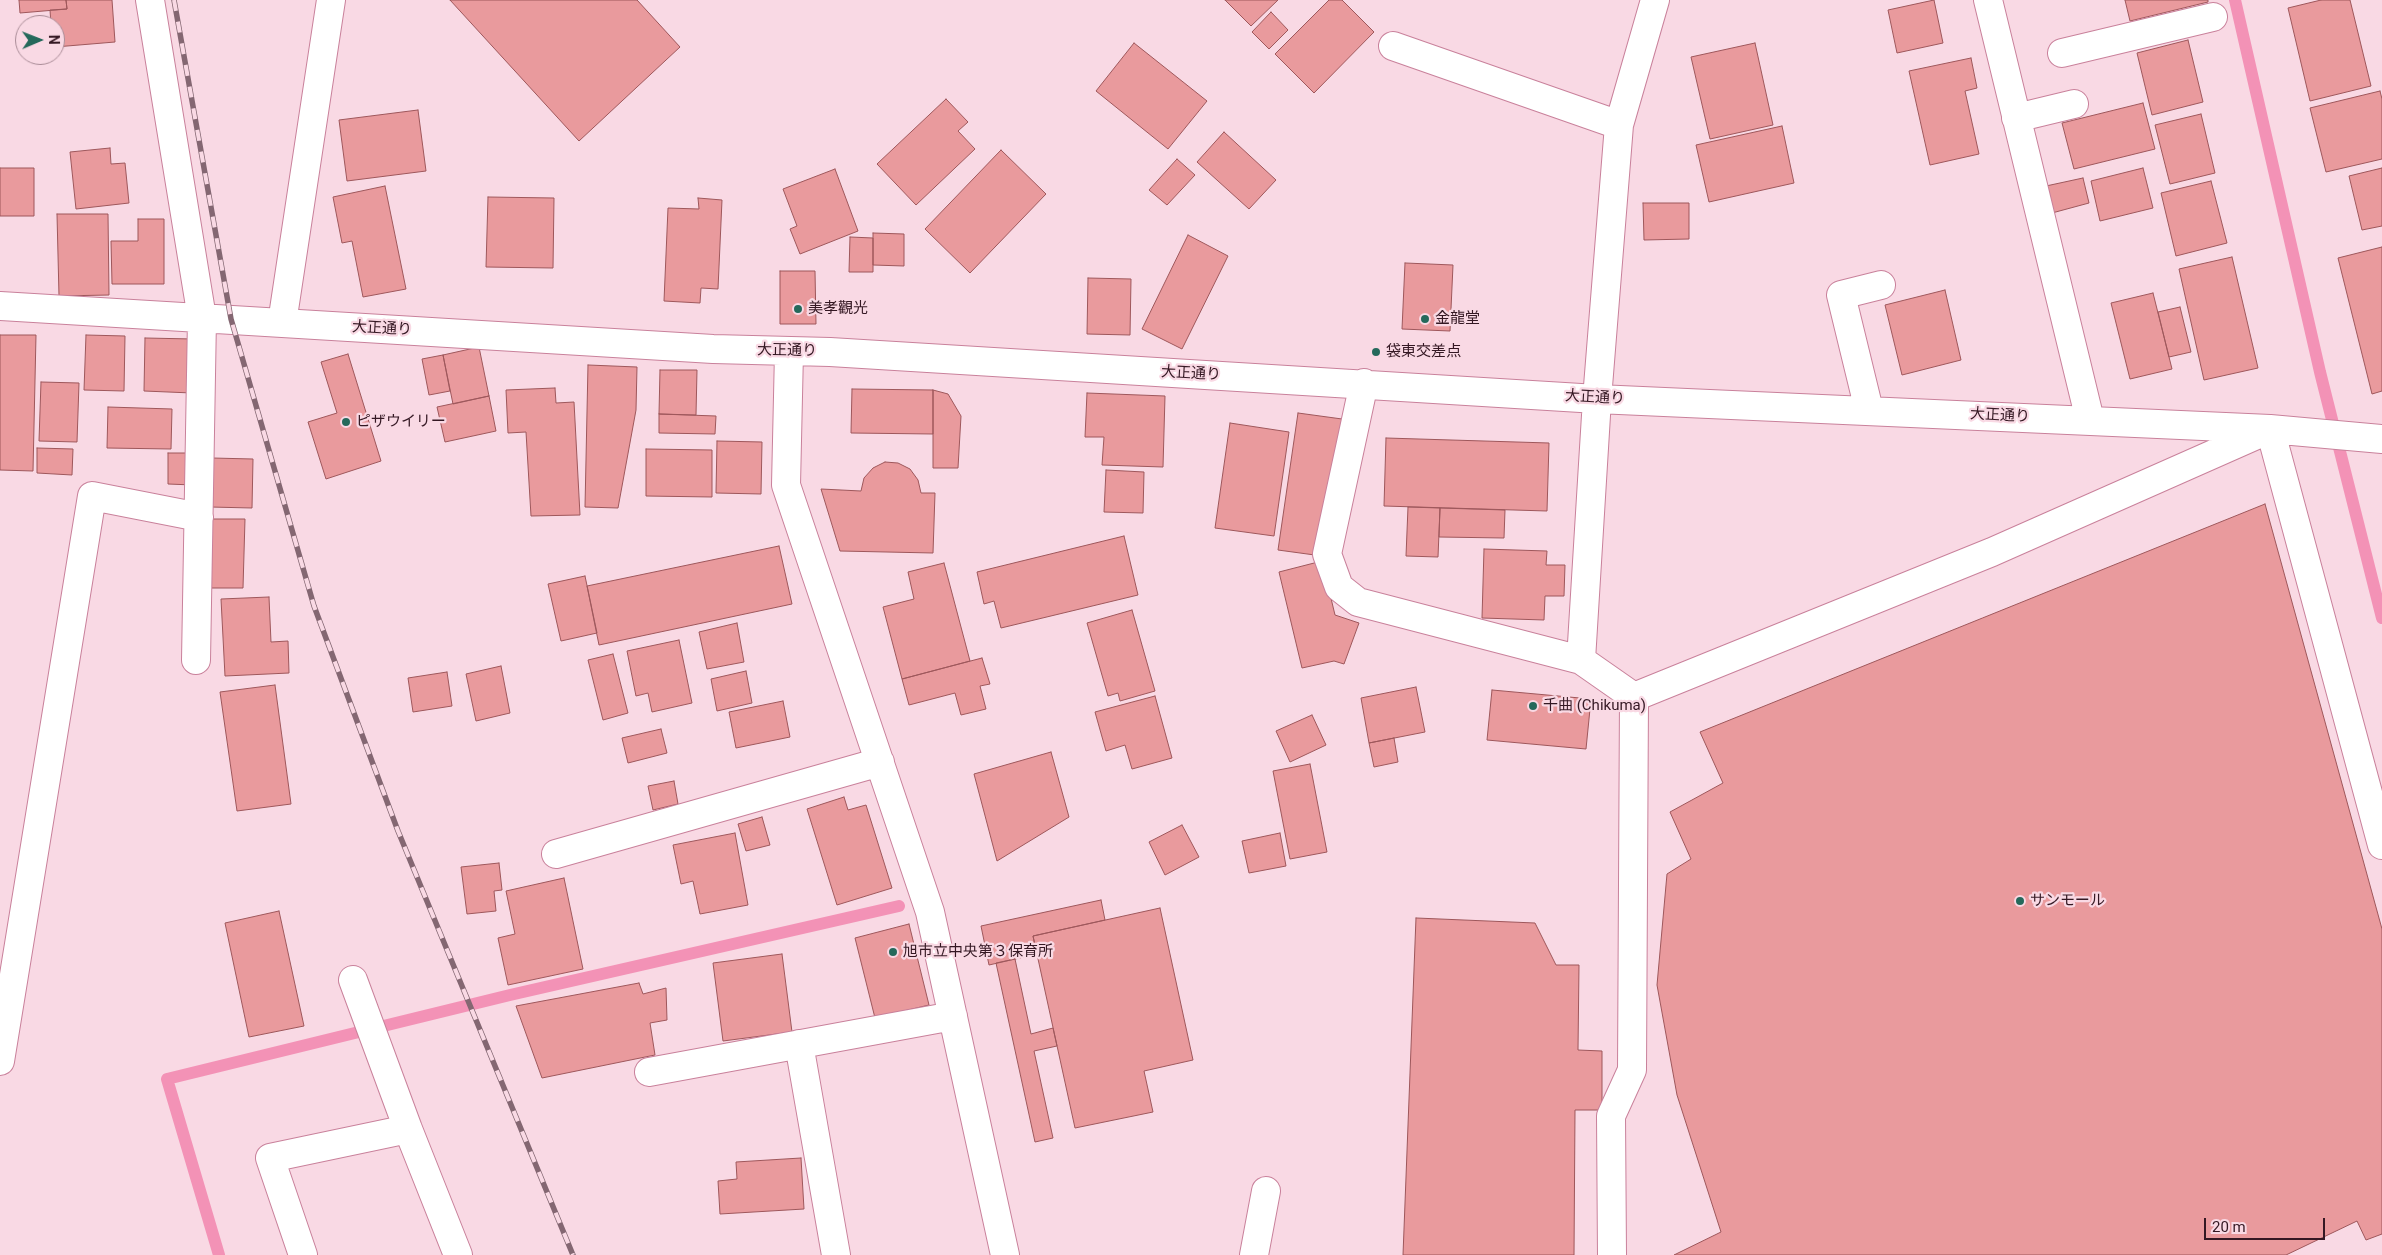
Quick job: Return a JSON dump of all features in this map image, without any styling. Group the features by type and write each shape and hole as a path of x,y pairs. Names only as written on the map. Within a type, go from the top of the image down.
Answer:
{"street":[{"path":"150,0 202,318 196,660"},
{"path":"282,323 331,0"},
{"path":"1581,660 1597,398 1619,125 1655,0"},
{"path":"1988,0 2090,420"},
{"path":"2062,53 2213,17"},
{"path":"1393,46 1619,125"},
{"path":"2016,118 2074,104"},
{"path":"1869,410 1841,295 1881,285"},
{"name":"大正通り","path":"0,306 789,352 830,352 1597,398 2270,429 2382,439"},
{"path":"789,352 786,485 930,912 1005,1255"},
{"path":"1364,383 1327,554 1339,587 1358,602 1581,660 1634,697"},
{"path":"1634,697 1992,552 2270,429 2382,845"},
{"path":"0,1061 92,496 199,517"},
{"path":"1612,1255 1611,1116 1632,1070 1634,697"},
{"path":"556,854 880,762"},
{"path":"353,980 408,1129 458,1255"},
{"path":"649,1072 953,1016"},
{"path":"799,1044 836,1255"},
{"path":"303,1255 270,1158 408,1129"},
{"path":"1254,1255 1266,1191"}],"building":[{"path":"19,0 66,0 67,9 20,13"},
{"path":"66,0 112,0 115,42 65,46 65,15 50,15 50,10 67,9"},
{"path":"450,0 637,0 680,47 579,141"},
{"path":"1225,0 1278,0 1251,26"},
{"path":"1329,0 1342,0 1374,32 1314,93 1275,54"},
{"path":"1934,0 1943,43 1897,53 1888,10"},
{"path":"2125,0 2208,0 2208,2 2130,21"},
{"path":"2321,0 2350,0 2371,86 2310,101 2288,8"},
{"path":"1271,12 1288,30 1269,49 1252,32"},
{"path":"2188,40 2203,102 2152,115 2137,53"},
{"path":"1134,43 1207,101 1168,149 1096,91"},
{"path":"1755,43 1773,125 1710,139 1691,57"},
{"path":"1971,58 1977,88 1965,91 1979,154 1930,165 1909,71"},
{"path":"2380,91 2382,99 2382,159 2326,172 2310,108"},
{"path":"946,99 968,122 958,131 975,149 916,205 877,164"},
{"path":"2143,103 2155,149 2074,169 2062,123"},
{"path":"418,110 426,171 347,181 339,120"},
{"path":"2201,114 2215,173 2170,184 2155,125"},
{"path":"1782,126 1794,183 1709,202 1696,145"},
{"path":"1224,132 1276,180 1249,209 1197,162"},
{"path":"110,148 111,164 125,163 129,203 76,209 70,152"},
{"path":"1001,150 1046,194 970,273 925,229"},
{"path":"1177,159 1195,175 1167,205 1149,190"},
{"path":"0,168 34,168 34,216 0,216"},
{"path":"2143,168 2153,208 2100,221 2091,181"},
{"path":"2382,168 2382,226 2362,230 2349,176"},
{"path":"835,169 858,231 800,254 790,229 797,226 783,189"},
{"path":"2083,178 2089,203 2052,213 2046,186"},
{"path":"2211,181 2227,243 2176,256 2161,193"},
{"path":"385,186 406,289 363,297 352,241 342,243 333,197"},
{"path":"488,197 554,198 553,268 486,267"},
{"path":"698,198 722,200 718,289 701,288 700,303 664,301 668,208 699,209"},
{"path":"1643,203 1689,203 1689,239 1644,240"},
{"path":"57,214 108,214 109,295 59,296"},
{"path":"138,219 164,219 164,284 112,284 111,241 138,241"},
{"path":"873,233 904,234 904,266 873,265"},
{"path":"1188,235 1228,256 1182,349 1142,329"},
{"path":"850,237 873,238 873,272 849,272"},
{"path":"2382,247 2382,391 2372,394 2338,258"},
{"path":"2232,257 2258,368 2204,380 2179,269"},
{"path":"1405,263 1453,265 1450,331 1402,329"},
{"path":"780,271 815,271 816,324 780,324"},
{"path":"1088,278 1131,279 1130,335 1087,334"},
{"path":"1945,290 1961,360 1902,375 1885,305"},
{"path":"2153,293 2172,369 2130,379 2111,303"},
{"path":"2180,307 2191,352 2169,357 2158,312"},
{"path":"0,335 36,335 33,471 0,470"},
{"path":"86,335 125,336 124,391 84,390"},
{"path":"145,338 193,339 192,393 144,391"},
{"path":"479,347 489,396 453,404 443,355"},
{"path":"348,354 381,461 326,479 308,422 337,413 321,362"},
{"path":"443,355 450,391 429,395 422,359"},
{"path":"588,365 637,367 636,410 618,508 585,507"},
{"path":"660,370 697,370 696,415 659,414"},
{"path":"41,382 79,383 77,442 39,441"},
{"path":"555,388 556,403 574,402 580,515 531,516 526,432 508,433 506,390"},
{"path":"852,389 933,390 933,434 851,433"},
{"path":"933,390 948,394 961,416 958,468 933,468"},
{"path":"1087,393 1165,396 1163,467 1102,465 1104,437 1085,437"},
{"path":"489,396 496,431 445,442 437,407"},
{"path":"108,407 172,409 171,449 107,448"},
{"path":"1298,413 1342,419 1322,556 1278,550"},
{"path":"659,414 716,416 715,434 659,433"},
{"path":"1230,423 1289,432 1274,536 1215,528"},
{"path":"1386,438 1549,443 1547,511 1384,506"},
{"path":"717,441 762,442 761,494 716,493"},
{"path":"37,448 73,449 72,475 37,473"},
{"path":"646,449 712,450 712,497 646,496"},
{"path":"168,453 194,453 193,485 168,484"},
{"path":"212,458 253,459 252,508 210,507"},
{"path":"885,462 898,463 910,469 918,480 921,493 935,493 933,553 840,551 821,489 861,491 864,478 873,468"},
{"path":"1106,470 1144,472 1143,513 1104,512"},
{"name":"サンモール","path":"2265,504 2382,929 2382,1234 2366,1240 2357,1221 2286,1255 1674,1255 1721,1232 1677,1095 1657,985 1667,874 1691,859 1670,812 1723,783 1700,732"},
{"path":"1408,507 1440,508 1438,557 1406,556"},
{"path":"1440,508 1505,510 1504,538 1439,537"},
{"path":"211,519 245,519 243,588 209,588"},
{"path":"1124,536 1138,595 1001,628 994,601 984,604 977,572"},
{"path":"779,546 792,604 599,645 587,586"},
{"path":"1484,549 1547,551 1546,565 1565,565 1564,596 1545,596 1544,620 1482,618"},
{"path":"1322,561 1335,615 1359,623 1344,664 1334,661 1302,668 1279,572"},
{"path":"944,563 970,661 902,679 883,607 914,599 908,572"},
{"path":"585,576 597,633 561,641 548,584"},
{"path":"269,597 271,642 288,641 289,673 225,676 221,599"},
{"path":"1132,610 1155,691 1120,701 1118,693 1108,696 1087,623"},
{"path":"737,623 744,662 707,669 699,632"},
{"path":"679,640 692,703 652,712 648,693 636,696 627,651"},
{"path":"613,654 628,713 603,720 588,660"},
{"path":"982,658 990,684 980,686 986,709 961,715 955,693 909,705 902,679"},
{"path":"501,666 510,713 476,721 466,674"},
{"path":"746,671 752,703 717,711 711,679"},
{"path":"447,672 452,706 413,712 408,678"},
{"path":"275,685 291,804 237,811 220,692"},
{"path":"1416,687 1425,732 1369,743 1361,698"},
{"path":"1492,690 1591,699 1586,749 1487,740"},
{"path":"1155,696 1172,758 1132,769 1125,745 1106,751 1095,712"},
{"path":"783,701 790,737 736,748 729,712"},
{"path":"1312,715 1326,745 1290,762 1276,731"},
{"path":"661,729 667,753 628,763 622,738"},
{"path":"1394,738 1398,762 1374,767 1369,743"},
{"path":"1051,752 1069,817 997,861 974,774"},
{"path":"1310,764 1327,852 1290,859 1273,771"},
{"path":"674,781 678,804 653,810 648,786"},
{"path":"844,797 848,810 866,805 892,888 837,905 807,809"},
{"path":"762,817 770,845 746,851 738,824"},
{"path":"1182,825 1199,857 1165,875 1149,842"},
{"path":"735,833 748,905 700,914 693,881 681,884 673,845"},
{"path":"1280,833 1286,866 1249,873 1242,841"},
{"path":"499,863 502,890 494,891 496,911 467,914 461,867"},
{"path":"564,878 583,969 508,985 498,938 515,934 506,891"},
{"path":"1101,900 1105,920 1033,936 1037,954 989,965 981,926"},
{"path":"1160,908 1193,1060 1144,1071 1153,1112 1075,1128 1033,936"},
{"path":"279,911 304,1026 249,1037 225,923"},
{"path":"1416,918 1535,923 1556,965 1579,965 1578,1050 1602,1051 1602,1110 1575,1110 1574,1255 1403,1255"},
{"path":"909,924 929,1005 875,1018 855,938"},
{"path":"782,954 792,1032 723,1041 713,963"},
{"path":"1015,959 1031,1034 1053,1028 1057,1046 1034,1051 1053,1138 1035,1142 996,963"},
{"path":"639,983 643,994 666,988 667,1020 650,1023 655,1055 542,1078 516,1006"},
{"path":"801,1158 804,1209 720,1214 718,1181 737,1179 736,1162"}],"waterway":[{"path":"2235,0 2320,372 2382,618"},
{"path":"219,1255 167,1079 510,995 899,906"}],"railway":[{"path":"174,0 231,319 314,606 398,831 573,1255"}],"place":[{"name":"美孝觀光","path":"798,309"},
{"name":"金龍堂","path":"1425,319"},
{"name":"袋東交差点","path":"1376,352"},
{"name":"ピザウイリー","path":"346,422"},
{"name":"千曲 (Chikuma)","path":"1533,706"},
{"name":"サンモール","path":"2020,901"},
{"name":"旭市立中央第３保育所","path":"893,952"}]}
